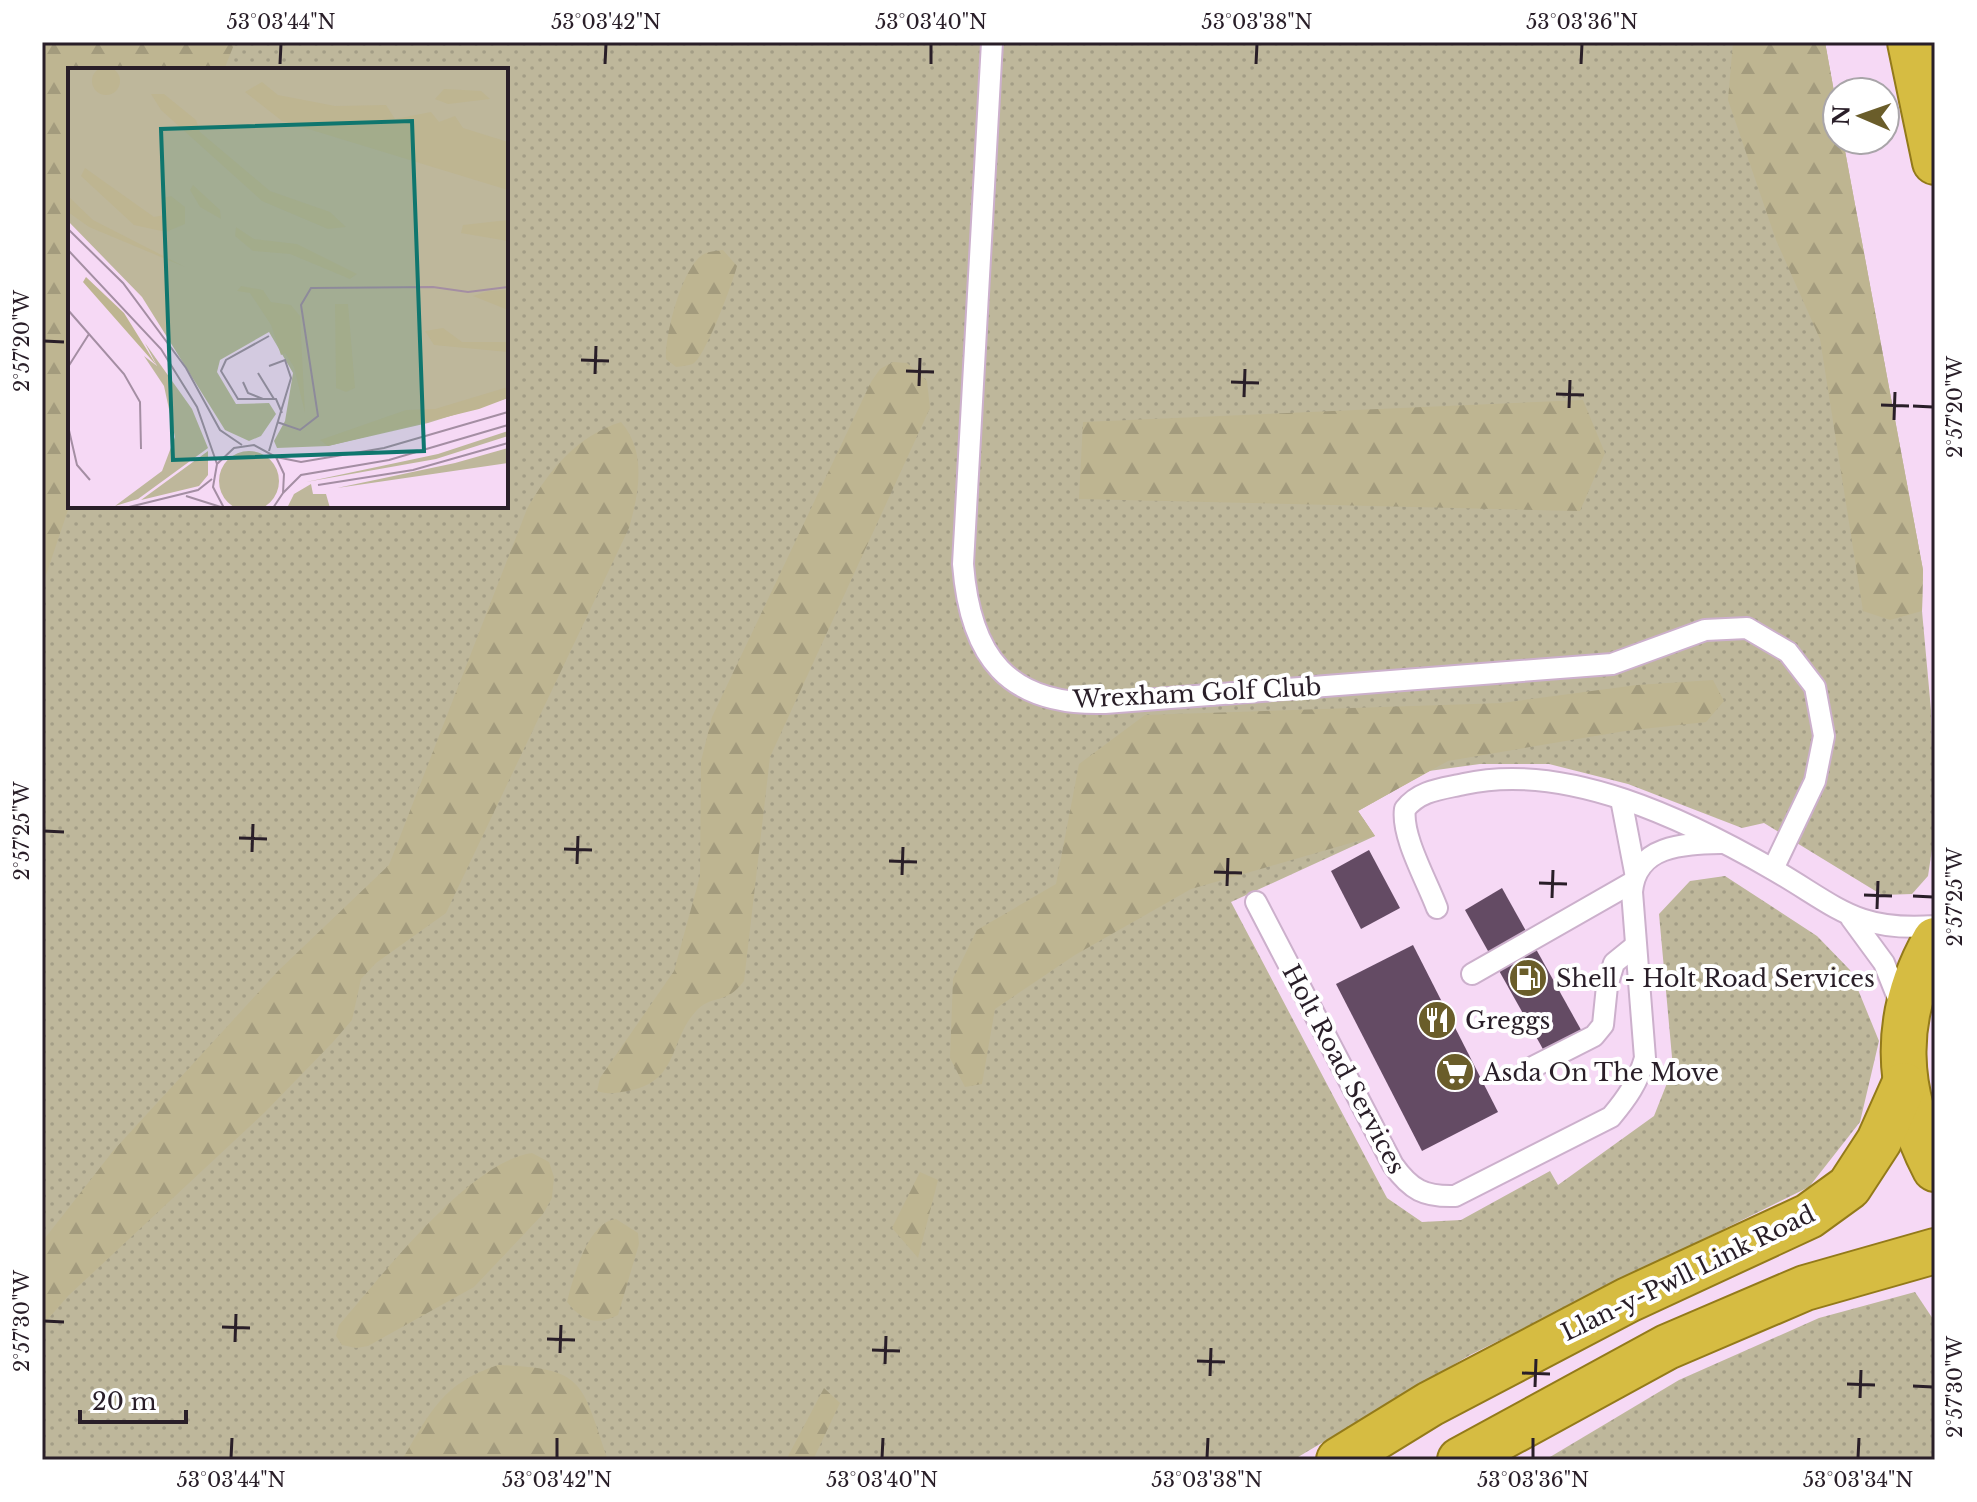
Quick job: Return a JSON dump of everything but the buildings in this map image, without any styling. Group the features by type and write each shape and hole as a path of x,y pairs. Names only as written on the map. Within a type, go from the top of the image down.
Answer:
{"highway":[{"path":"1910,42 1935,162"},
{"path":"1935,940 1919,968 1905,1015 1904,1085 1915,1132 1935,1169"},
{"name":"Llan-y-Pwll Link Road","path":"1339,1460 1430,1404 1628,1300 1809,1216 1849,1187 1879,1141 1904,1085"},
{"path":"1460,1460 1667,1347 1805,1288 1935,1251"}],"lane":[{"name":"Wrexham Golf Club","path":"992,42 963,564 966,605 979,642 1005,676 1039,695 1076,704 1105,703 1612,664 1705,630 1747,628 1788,652 1815,687 1824,736 1815,781 1773,869"},
{"path":"1437,908 1403,822 1405,809 1413,799 1438,790 1510,777 1565,782 1621,799 1773,869 1851,918 1898,929 1935,926"},
{"name":"Holt Road Services","path":"1256,902 1393,1165 1408,1186 1430,1197 1455,1196 1479,1187 1611,1117 1639,1079 1645,1058 1635,946 1634,877 1621,799"},
{"path":"1472,974 1634,877 1647,858 1668,847 1721,843"},
{"path":"1851,918 1884,963 1905,1015"},
{"path":"1527,1070 1594,1036 1603,1025 1607,986 1614,963 1635,946"}],"shaded area":[{"path":"42,42 1825,42 1831,76 1821,76 1821,156 1846,156 1923,570 1922,611 1931,710 1934,836 1928,876 1912,894 1882,895 1764,823 1742,828 1628,784 1549,764 1480,764 1429,771 1358,811 1375,836 1231,902 1387,1198 1422,1222 1461,1220 1550,1171 1558,1185 1654,1116 1673,1068 1659,914 1690,881 1725,876 1817,936 1850,970 1879,1041 1860,1122 1809,1187 1470,1355 1293,1460 42,1460"},
{"path":"1915,1292 1935,1322 1935,1460 1545,1460 1679,1380 1819,1318"}],"green space":[{"path":"42,42 235,42 225,68 68,68 69,508 42,587"},
{"path":"1733,42 1825,42 1831,76 1821,76 1821,156 1846,156 1923,570 1922,611 1890,620 1863,611 1820,339 1776,240 1728,100"},
{"path":"723,250 737,266 718,318 699,357 692,364 676,367 666,359 666,348 682,286 696,261 706,253"},
{"path":"893,362 907,363 927,381 930,408 770,757 744,981 731,993 698,1009 682,1033 666,1069 657,1078 628,1091 597,1091 600,1078 674,971 700,876 701,761 712,717 871,382 880,369"},
{"path":"1583,400 1605,453 1580,511 1079,499 1083,422"},
{"path":"621,422 635,446 638,459 638,487 629,528 446,913 376,963 361,979 352,1020 333,1042 265,1112 68,1296 42,1326 42,1242 113,1151 278,971 389,865 527,509 566,456 591,436"},
{"path":"1713,680 1724,701 1706,722 1625,731 1448,761 1358,811 1375,836 1191,889 1075,955 995,1009 982,1084 965,1087 950,1058 953,979 977,930 1056,884 1079,764 1145,715 1502,703 1637,685"},
{"path":"532,1153 549,1162 554,1177 552,1198 543,1214 474,1287 368,1346 356,1348 342,1345 336,1336 339,1325 428,1224 481,1177 507,1161"},
{"path":"920,1172 938,1180 918,1258 892,1228"},
{"path":"616,1219 638,1233 639,1244 618,1315 590,1320 578,1314 567,1302 590,1240 606,1222"},
{"path":"498,1365 549,1370 576,1384 585,1396 608,1460 402,1460 430,1414 451,1390 479,1372"},
{"path":"824,1388 840,1403 813,1460 786,1460"}],"place":[{"name":"Shell - Holt Road Services","path":"1528,978"},
{"name":"Greggs","path":"1437,1020"},
{"name":"Asda On The Move","path":"1455,1072"}]}
